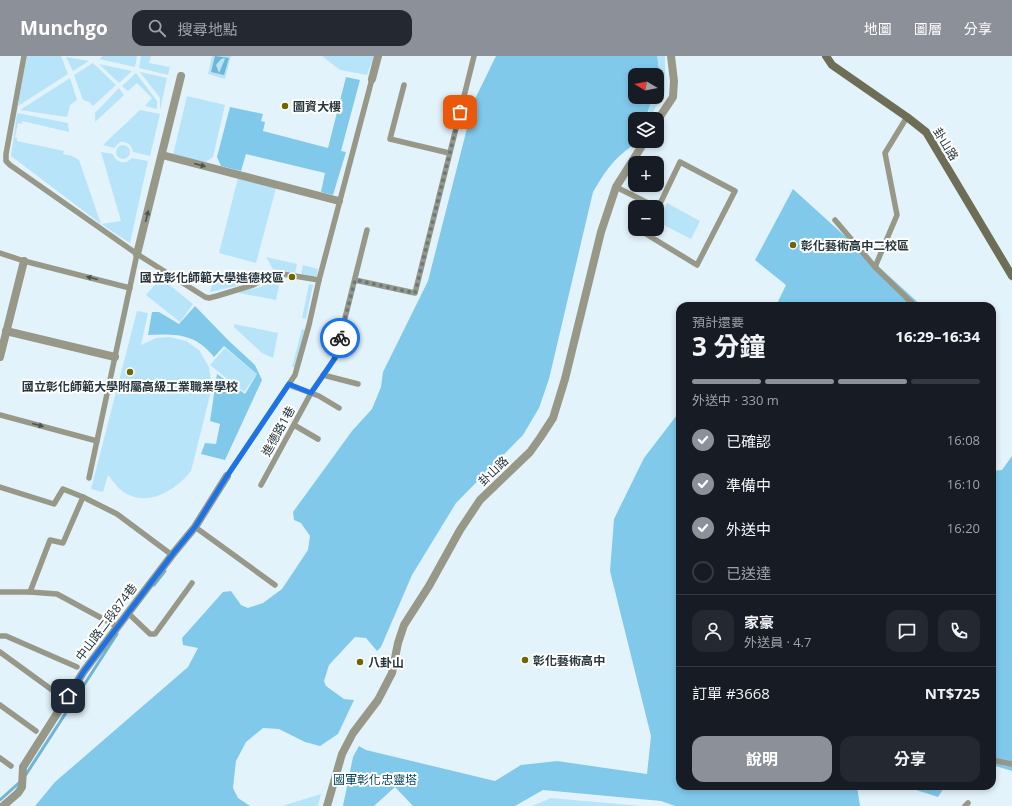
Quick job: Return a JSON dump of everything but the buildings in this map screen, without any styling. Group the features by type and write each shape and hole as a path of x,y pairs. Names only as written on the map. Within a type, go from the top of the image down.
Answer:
{"street":[{"path":"372,79 378,56"},
{"path":"663,112 673,97 674,81 671,56"},
{"name":"卦山路","path":"826,56 832,65 907,116 926,132 1012,276"},
{"path":"137,254 181,76"},
{"name":"卦山路","path":"327,806 342,754 352,733 378,700 392,673 398,643 404,625 429,586 460,530 480,500 530,452 553,418 565,379 601,232 616,187 641,148"},
{"path":"162,155 339,201"},
{"path":"0,357 24,261"},
{"path":"6,331 115,357"},
{"name":"中山路二段874巷","path":"3,806 18,793 22,787 23,767 80,669 129,614 172,555 195,527 227,476"}],"lane":[{"path":"24,56 6,154 6,161 10,166 137,254 205,297 209,298 253,285 276,273 319,280"},
{"path":"355,280 415,293 474,56"},
{"path":"227,476 296,374 339,201 372,79"},
{"path":"404,85 390,139 449,153"},
{"path":"875,267 896,215 885,153 907,116"},
{"path":"649,236 697,265 735,191 680,162 662,200"},
{"path":"616,187 641,200"},
{"path":"835,220 875,267 911,302"},
{"name":"進德路1巷","path":"261,485 311,393 335,358 367,230"},
{"path":"0,253 24,261 130,288"},
{"path":"89,478 137,254"},
{"path":"323,375 358,384"},
{"path":"289,384 319,396 339,408"},
{"path":"0,415 97,441"},
{"path":"294,425 318,439"},
{"path":"0,487 54,504 62,489 83,497 117,514 172,555"},
{"path":"30,592 50,540 63,543 83,497"},
{"path":"195,527 276,585"},
{"path":"129,614 150,634 155,634 192,583"},
{"path":"0,592 57,594 118,627"},
{"path":"0,636 6,636 80,669"},
{"path":"0,652 59,695"},
{"path":"0,705 36,731"},
{"path":"0,758 11,766"},
{"path":"996,761 1012,764"}],"shaded area":[{"path":"26,56 61,56 68,74 18,106"},
{"path":"103,56 137,56 135,67 99,59"},
{"path":"141,56 151,56 149,63 170,67 168,75 139,68"},
{"path":"212,56 231,56 225,79 208,74"},
{"path":"215,56 229,58 224,75 211,72","holes":["221,59 225,59 219,73 216,65"]},
{"path":"322,56 374,56 367,75 340,70"},
{"path":"636,56 665,56 664,94 664,68 649,68"},
{"path":"66,57 89,61 73,71"},
{"path":"93,63 116,85 93,106 89,102 83,100 74,75"},
{"path":"99,64 132,71 119,83"},
{"path":"140,72 167,78 160,110 160,98"},
{"path":"136,73 157,101 157,109 145,106 152,98 137,83 128,91 122,86"},
{"path":"70,78 77,100 70,105 67,117 20,110"},
{"path":"119,88 124,95 95,122 95,113"},
{"path":"187,96 225,105 213,157 204,163 173,155"},
{"path":"647,104 658,104 653,112 649,112"},
{"path":"140,110 160,114 150,156 133,152 130,145 125,142 120,142 114,148 103,145"},
{"path":"17,113 68,123 69,132 22,121 22,124 18,123 15,137 17,138 17,141 64,151 63,154 72,156 79,160 101,224 11,156"},
{"path":"123,145 128,147 130,152 128,157 123,159 118,157 116,152 118,147"},
{"path":"101,152 113,154 118,161 121,162 126,162 132,158 148,161 130,243 101,224 121,221"},
{"path":"238,178 276,188 256,263 219,253"},
{"path":"667,203 700,221 691,239 664,225 664,209"},
{"path":"266,257 297,264 295,273 273,269"},
{"path":"303,265 318,269 317,276 312,277 301,274"},
{"path":"215,276 245,284 210,292"},
{"path":"281,277 276,300 239,293 240,290 253,289"},
{"path":"161,278 193,304 180,322 146,295"},
{"path":"309,284 313,285 306,319 302,318"},
{"path":"137,311 148,313 141,345 156,338 170,337 186,341 199,350 209,367 212,387 191,471 170,490 152,497 143,498 134,497 125,493 108,475 103,492 91,489"},
{"path":"234,324 278,333 273,358 262,353 234,327"},
{"path":"302,329 305,330 295,367 292,367"},
{"path":"225,348 257,374 244,392 210,365"},
{"path":"321,794 318,806 282,806"},
{"path":"551,798 641,806 532,806"}],"green space":[{"path":"496,56 657,56 659,68 628,68 628,104 650,104 648,112 628,112 628,148 630,148 611,165 593,192 549,379 539,408 523,435 456,503 412,575 381,647 377,651 366,638 355,637 329,665 324,681 326,686 344,699 354,700 338,734 320,746 305,742 279,729 263,728 246,742 236,761 233,788 238,798 250,806 35,806 55,782 188,667 198,648 183,645 182,638 223,592 231,591 241,605 248,608 263,603 282,589 308,550 310,536 301,523 294,520 293,512 352,431 372,409 381,387 383,372 428,281 474,101"},
{"path":"346,77 360,80 341,151 346,152 333,195 321,192 325,173 246,154 241,171 221,166 217,157 230,107 263,114 261,121 265,122 263,131 328,148"},
{"name":"彰化藝術高中二校區","path":"793,189 918,302 778,302 786,285 755,260"},
{"path":"195,306 255,365 262,380 225,460 201,454 205,443 216,444 220,424 210,421 217,374 245,394 257,374 224,346 214,357 207,349 192,339 176,335 148,335 152,312 159,312 179,324"},
{"name":"國軍彰化忠靈塔","path":"676,416 676,790 858,790 860,806 675,806 661,801 543,790 515,806 413,806 395,787 374,806 343,806 353,757 359,746 366,750 495,781 521,765 557,761 647,774 651,736 610,571 614,519 644,458"},
{"path":"1012,456 1012,771 996,766 996,471 1002,470"},
{"path":"916,790 942,790 938,797"}],"waterway":[{"path":"154,585 165,571"},
{"path":"25,776 117,634"},
{"path":"0,800 20,782"}],"way so far":[{"path":"340,338 355,280 415,293 460,112"}],"place":[{"name":"圖資大樓","path":"285,106"},
{"name":"彰化藝術高中二校區","path":"793,245"},
{"name":"國立彰化師範大學進德校區","path":"292,277"},
{"name":"國立彰化師範大學附屬高級工業職業學校","path":"130,372"},
{"name":"彰化藝術高中","path":"525,660"},
{"name":"八卦山","path":"360,662"}],"route":[{"path":"68,696 84,671 195,527 227,476 289,384 311,393 335,358 340,338"}]}
